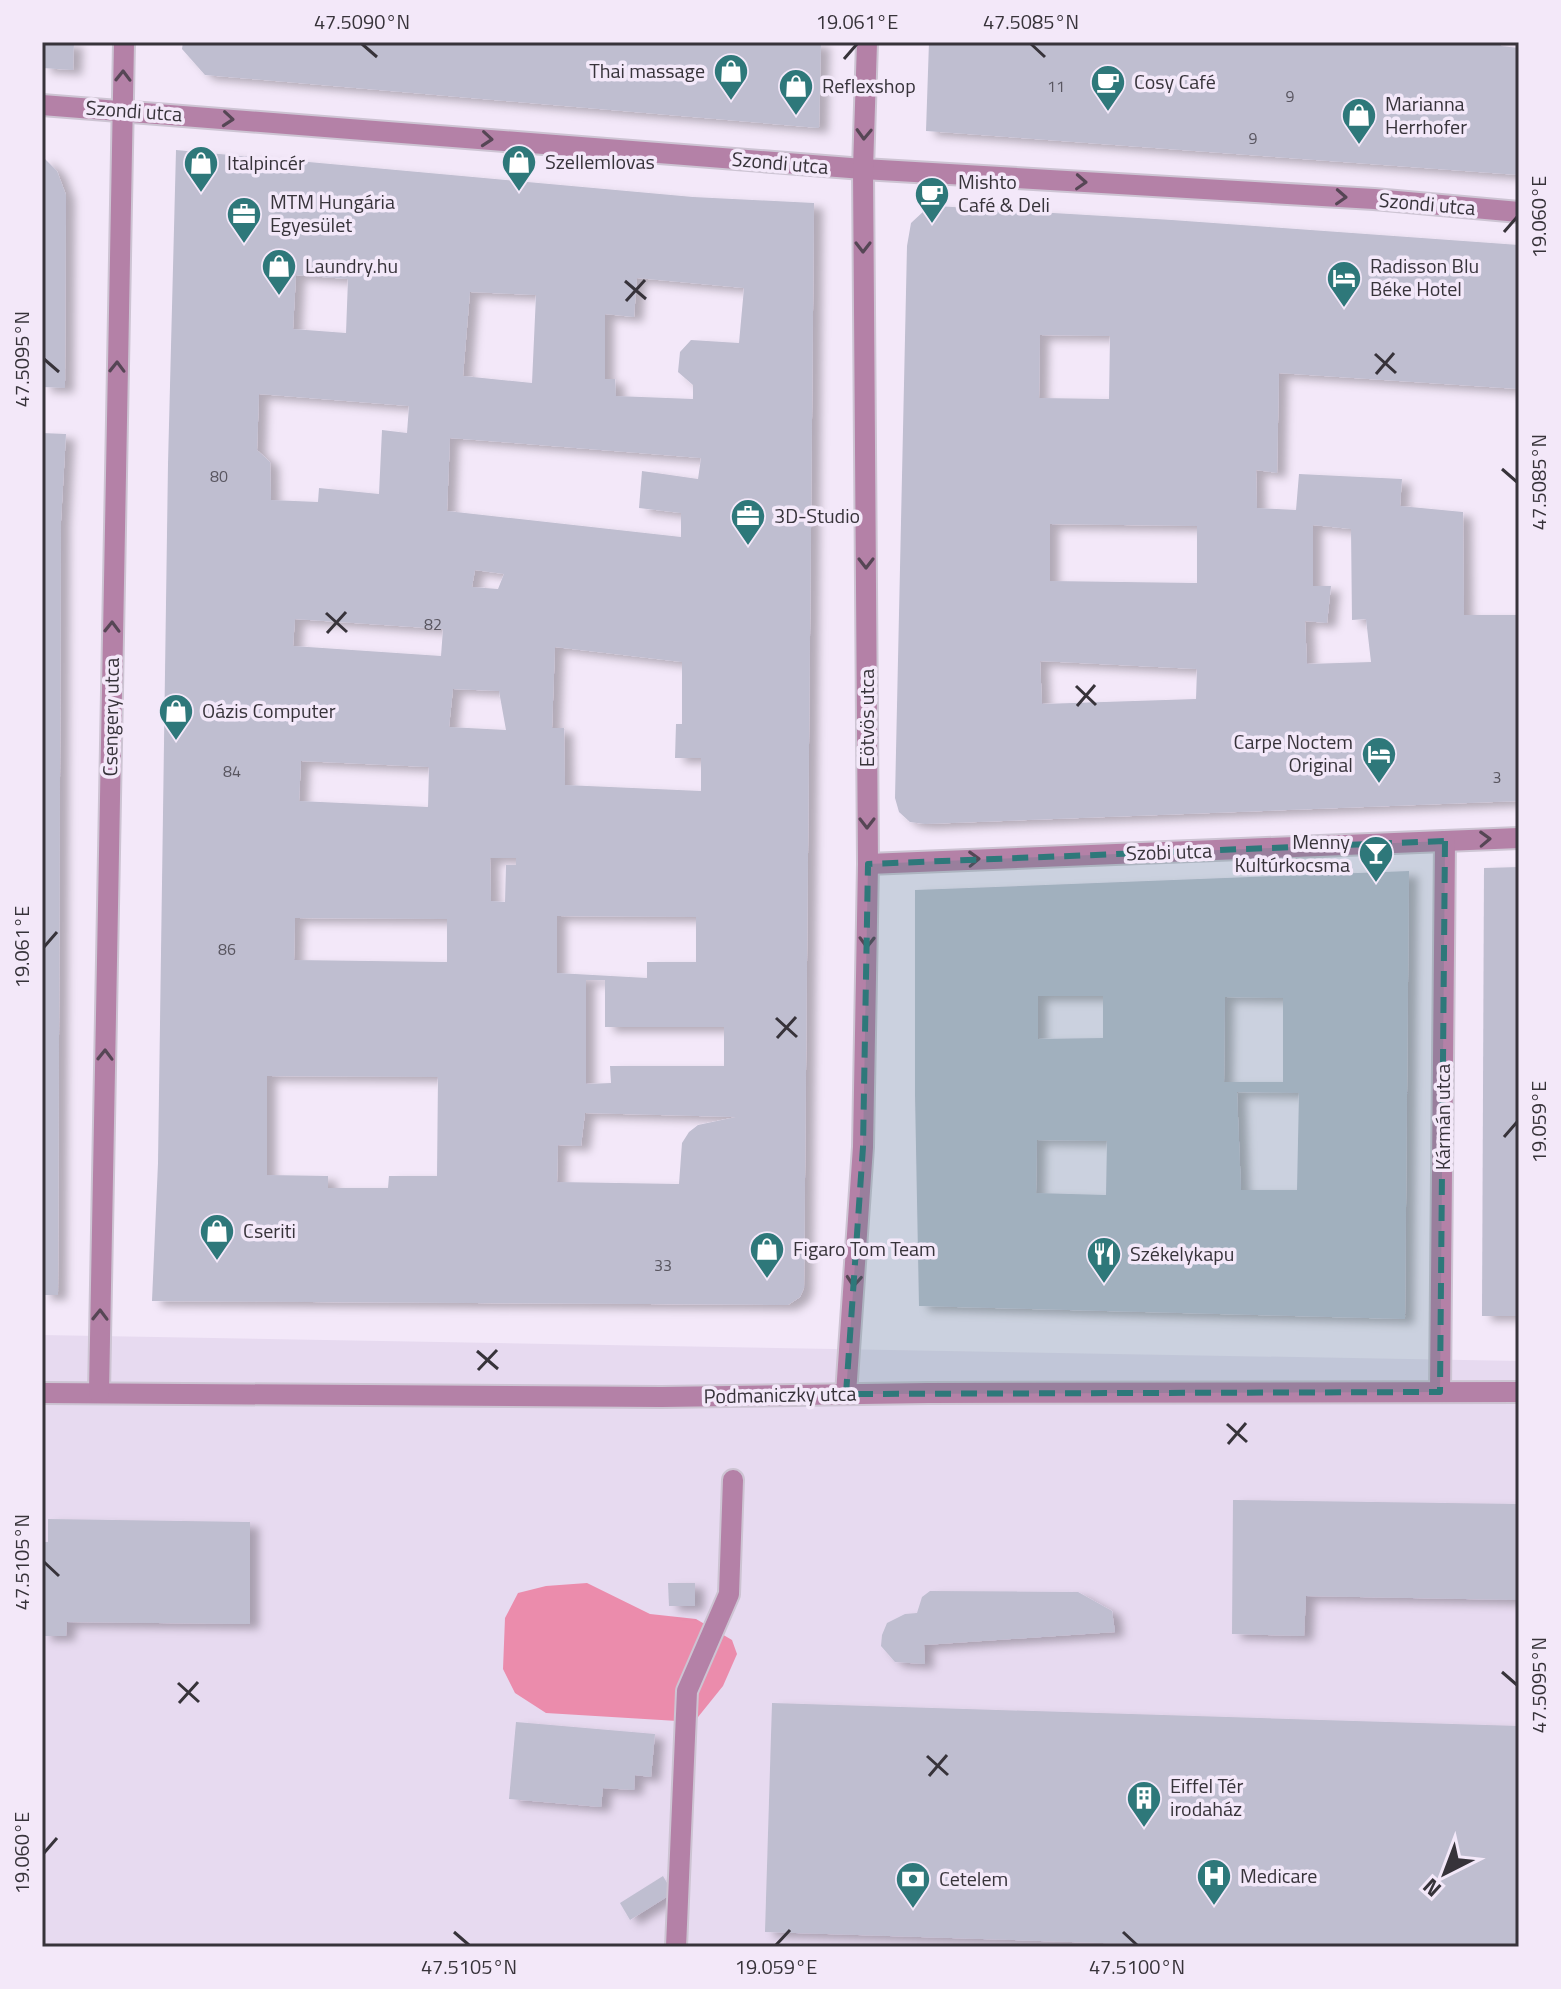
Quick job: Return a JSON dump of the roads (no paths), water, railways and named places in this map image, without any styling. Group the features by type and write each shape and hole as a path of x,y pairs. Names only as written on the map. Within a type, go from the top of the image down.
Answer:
{"street":[{"name":"Csengery utca","path":"99,1393 124,42"},
{"name":"Eötvös utca","path":"846,1394 863,1147 868,864 863,169 867,42"},
{"name":"Szondi utca","path":"42,105 863,169 1374,199 1519,212"},
{"name":"Szobi utca","path":"868,864 1519,838"},
{"name":"Kármán utca","path":"1440,1392 1445,841"},
{"name":"Podmaniczky utca","path":"42,1393 662,1397 1519,1392"},
{"path":"676,1947 687,1691 729,1594 733,1480"}],"place":[{"name":"Thai massage","path":"731,102"},
{"name":"Cosy Café","path":"1108,113"},
{"name":"Reflexshop","path":"796,117"},
{"name":"Marianna Herrhofer","path":"1359,146"},
{"name":"Szellemlovas","path":"519,193"},
{"name":"Italpincér","path":"201,194"},
{"name":"Mishto Café & Deli","path":"932,225"},
{"name":"MTM Hungária Egyesület","path":"244,245"},
{"name":"Laundry.hu","path":"279,297"},
{"name":"Radisson Blu Béke Hotel","path":"1344,309"},
{"name":"3D-Studio","path":"748,547"},
{"name":"Oázis Computer","path":"176,742"},
{"name":"Carpe Noctem Original","path":"1379,785"},
{"name":"Menny Kultúrkocsma","path":"1376,884"},
{"name":"Cseriti","path":"217,1262"},
{"name":"Figaro Tom Team","path":"767,1280"},
{"name":"Székelykapu","path":"1104,1285"},
{"name":"Eiffel Tér irodaház","path":"1144,1829"},
{"name":"Medicare","path":"1214,1907"},
{"name":"Cetelem","path":"913,1910"}]}
